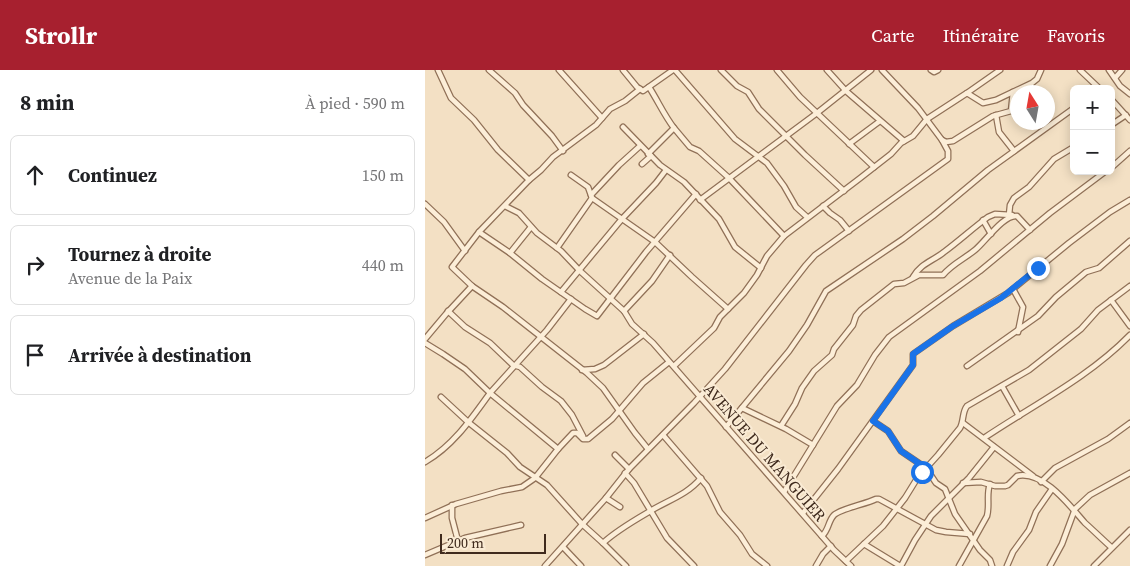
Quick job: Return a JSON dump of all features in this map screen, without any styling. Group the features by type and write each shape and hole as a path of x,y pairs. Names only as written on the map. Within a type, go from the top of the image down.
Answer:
{"street":[{"path":"438,70 451,98 474,120 498,150 529,180"},
{"path":"489,70 515,94 563,151"},
{"path":"559,70 602,118"},
{"path":"623,70 643,91 674,70 690,85 719,123 735,139 767,163 784,186 796,207 807,217"},
{"path":"721,70 737,86 750,94 759,109 844,191"},
{"path":"777,70 800,97 874,167"},
{"path":"827,70 846,91 904,141"},
{"path":"700,200 846,91 871,70"},
{"path":"545,566 606,498 625,473 725,369 805,265 825,247 945,161 949,154 942,140 927,119 882,70"},
{"path":"931,70 934,72 938,70"},
{"path":"674,366 714,328 720,316 744,293 769,252 784,236 844,191 918,131 927,119 1000,70"},
{"path":"1028,85 1037,79 1041,70"},
{"path":"1080,70 1096,85"},
{"path":"1109,70 1130,94"},
{"path":"1115,78 1122,70"},
{"path":"649,88 659,101 669,122 690,147 699,151 729,178 784,236"},
{"path":"640,89 625,101 610,109 529,180 479,232 452,267 472,286 540,336 607,392 648,449"},
{"path":"967,92 983,103 990,103 1010,93"},
{"path":"1115,103 1130,120"},
{"path":"942,140 946,142 953,141 996,115 1010,111"},
{"path":"726,427 794,345 826,291 903,239 974,181 1070,111"},
{"path":"996,115 999,132 1014,151"},
{"path":"1115,122 1126,115"},
{"path":"849,144 880,121"},
{"path":"623,127 649,155 684,182 696,194 719,219 735,247 761,268"},
{"path":"642,164 674,128"},
{"path":"557,248 591,196 640,146"},
{"path":"1010,215 1010,205 1014,198 1029,187 1054,158 1070,149"},
{"path":"1115,164 1130,151"},
{"path":"561,292 666,170"},
{"path":"571,175 588,186 591,196 621,220 655,242 728,309"},
{"path":"784,492 837,406 857,385 879,349 889,337 980,271 1101,175"},
{"path":"479,232 597,316 612,299 631,271 696,194"},
{"path":"803,513 913,365 913,354 953,326 1001,298 1075,238 1130,200"},
{"path":"425,204 444,222 465,251"},
{"name":"AVENUE DU MANGUIER","path":"505,206 519,213 531,227 566,255 579,271 624,311 633,324 674,366 822,536 851,566"},
{"path":"823,206 840,220 849,231"},
{"path":"913,277 920,268 945,252 991,215 1017,216 1030,230"},
{"path":"781,426 804,385 814,371 832,355 834,349 853,325 856,316 861,310 891,286 913,277 943,276 955,263 974,251 1010,215"},
{"path":"983,220 991,234"},
{"path":"510,253 531,227"},
{"path":"967,366 1018,332 1086,272 1099,268 1130,241"},
{"path":"624,311 652,280 670,255"},
{"path":"920,268 926,276"},
{"path":"472,286 448,311 425,341 465,369 490,393 558,449"},
{"path":"846,561 876,534 908,494 917,477 951,440 963,423 967,406 1022,375 1039,363 1081,329 1098,310 1130,286"},
{"path":"1013,289 1023,307 1018,332"},
{"path":"425,462 448,445 460,433 490,393 571,299"},
{"path":"1111,300 1130,326"},
{"path":"448,311 472,332 491,343 515,366 520,367 561,401 572,414 585,440"},
{"path":"583,370 595,369 604,365 644,334"},
{"path":"984,438 1061,389 1116,350 1130,335"},
{"path":"585,440 607,423 643,383 669,362"},
{"path":"1002,386 1019,416"},
{"path":"441,397 468,422 507,453 520,467 535,478 543,481 582,524 626,566"},
{"path":"742,408 781,426 813,445"},
{"path":"873,421 888,431 901,451 926,468 936,483 945,489 955,514 990,560 992,566"},
{"path":"963,423 1052,489 1111,548"},
{"path":"1041,482 1055,468 1107,439 1130,423"},
{"path":"425,518 452,505 501,491 521,488 535,478 558,449 574,433 577,433 585,440"},
{"path":"663,435 712,492 723,516 740,535 752,554 767,566"},
{"path":"864,544 901,566 931,516 963,483 994,446"},
{"path":"615,455 629,469"},
{"path":"1050,566 1062,544 1075,510 1090,495 1130,472"},
{"path":"625,473 634,483 671,544 694,566"},
{"path":"963,483 981,482 995,486 1005,486 1009,485 1017,476 1033,476"},
{"path":"603,543 650,511 684,493 701,478"},
{"path":"959,566 987,516 989,508 988,489 990,484"},
{"path":"1007,566 1013,552 1029,530 1036,512 1052,489"},
{"path":"606,498 621,507"},
{"path":"822,536 826,532 831,519 838,511 851,509 876,499 909,514 926,525 946,532 970,534"},
{"path":"452,505 458,541"},
{"path":"425,555 458,541 521,525"},
{"path":"1094,566 1130,530"},
{"path":"816,566 823,554 831,546"},
{"path":"563,547 581,566"}],"route":[{"path":"922,472 926,468 906,456 888,431 873,421 914,364 912,357 915,352 953,326 1001,298 1038,268"}]}
